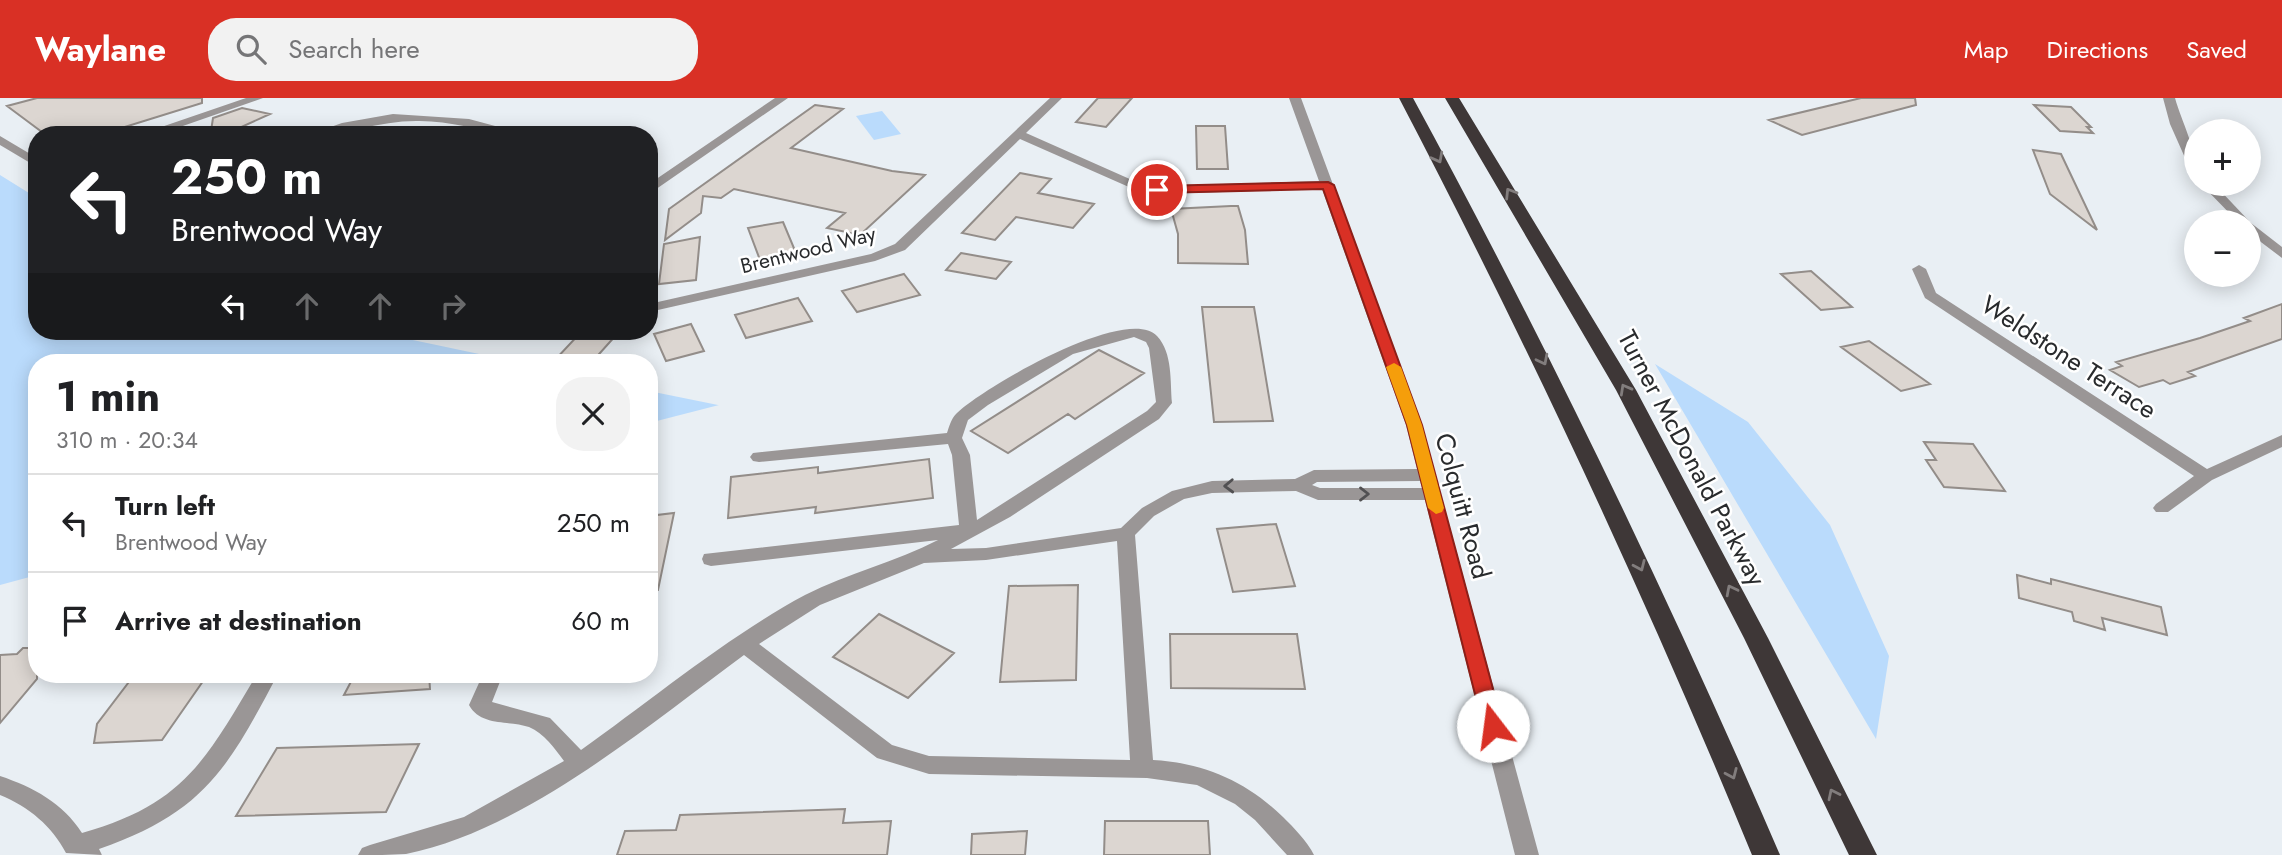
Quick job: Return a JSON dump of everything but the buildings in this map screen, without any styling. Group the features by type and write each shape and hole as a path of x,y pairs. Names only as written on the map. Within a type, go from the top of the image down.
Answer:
{"highway":[{"path":"1406,98 1559,392 1671,635 1766,855"},
{"name":"Turner McDonald Parkway","path":"1452,98 1574,298 1626,390 1756,638 1863,855"}],"street":[{"path":"171,126 257,98"},
{"path":"658,184 782,98"},
{"name":"Brentwood Way","path":"658,306 875,257 900,247 1056,98"},
{"name":"Colquitt Road","path":"1295,98 1414,425 1527,855"},
{"path":"2169,98 2184,142"},
{"path":"340,126 352,122 408,116 445,119 479,126"},
{"path":"1017,134 1138,187 1157,190 1328,185"},
{"path":"0,140 28,157"},
{"path":"658,173 669,176"},
{"path":"2219,196 2233,210"},
{"path":"2261,236 2282,254"},
{"name":"Weldstone Terrace","path":"1919,269 1930,295 2206,476"},
{"path":"370,855 470,825 579,764 744,644 813,600 922,557 1004,513 1153,415 1164,403 1157,346 1153,337 1144,331 1134,332 1068,351 982,401 961,418 954,438 961,455 969,530"},
{"path":"759,457 954,438"},
{"path":"2162,508 2206,476 2282,440"},
{"path":"1298,485 1314,476 1428,475"},
{"path":"922,557 986,554 1126,533 1148,512 1178,495 1212,487 1298,485 1318,494 1432,494"},
{"path":"711,559 969,530"},
{"path":"1126,533 1142,767"},
{"path":"744,644 885,752 929,765 1117,770 1142,767 1202,775 1250,799 1279,825 1302,855"},
{"path":"0,785 43,807 82,851 143,822 180,798 206,774 262,683"},
{"path":"489,683 480,705 490,714 537,721 551,732 579,764"}],"shaded area":[{"path":"882,111 901,134 874,140 856,116"},
{"path":"0,175 28,192 28,340 413,340 479,354 28,354 28,577 0,585"},
{"path":"1655,364 1748,422 1830,525 1889,656 1876,739"},
{"path":"658,393 719,405 658,421"}],"slow traffic":[{"path":"1394,367 1414,425 1436,508"}],"route":[{"path":"1157,190 1328,185 1414,425 1493,726"}]}
